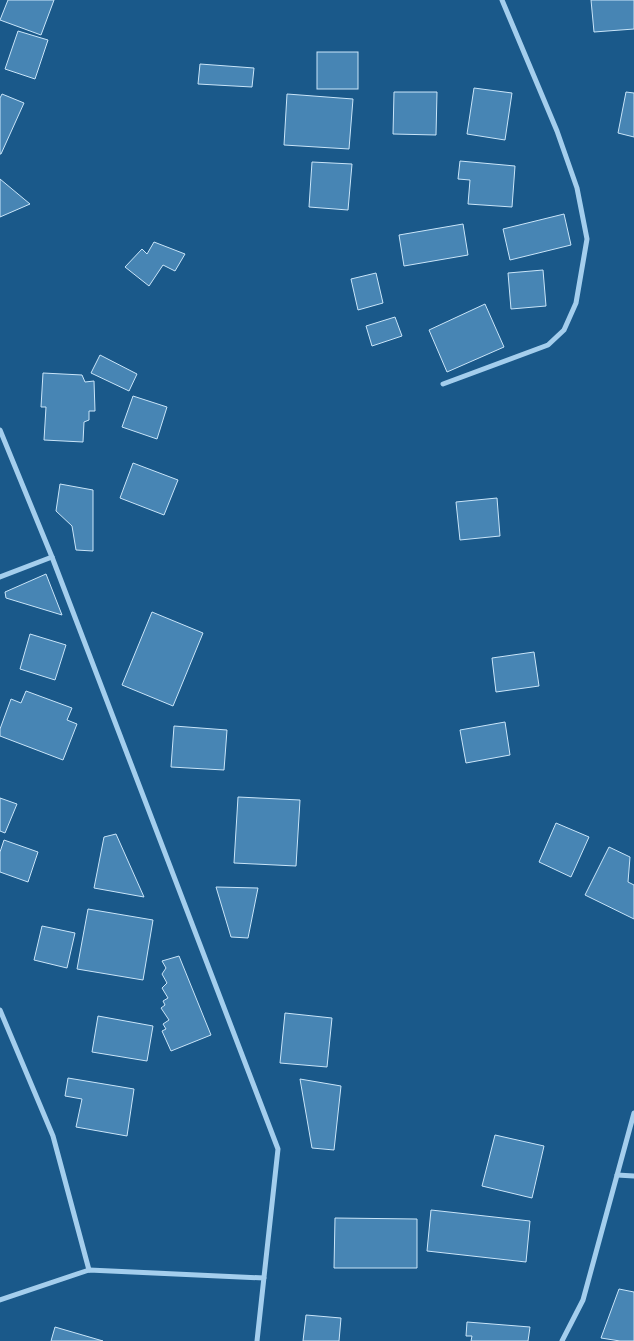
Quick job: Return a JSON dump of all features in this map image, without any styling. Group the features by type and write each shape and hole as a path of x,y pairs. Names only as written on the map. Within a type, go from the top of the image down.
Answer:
{"street":[{"path":"444,384 548,345 564,330 576,303 587,238 577,188 561,141 502,0"},
{"path":"0,430 52,558 278,1149 257,1341"},
{"path":"0,577 52,558"},
{"path":"0,1010 52,1136 89,1270"},
{"path":"562,1341 583,1300 634,1113"},
{"path":"617,1175 634,1176"},
{"path":"0,1300 89,1270 264,1278"}],"building":[{"path":"8,0 54,0 41,35 0,20"},
{"path":"591,0 634,0 634,29 594,32"},
{"path":"18,31 48,40 35,79 5,69"},
{"path":"317,52 358,52 358,89 317,89"},
{"path":"200,64 254,68 252,87 198,84"},
{"path":"474,88 512,93 505,140 467,134"},
{"path":"394,92 437,92 436,135 393,134"},
{"path":"626,92 634,93 634,137 618,133"},
{"path":"2,94 24,103 0,154 0,98"},
{"path":"287,94 353,99 349,149 284,145"},
{"path":"460,161 515,166 512,207 468,204 470,180 458,179"},
{"path":"312,162 352,164 348,210 309,207"},
{"path":"0,179 30,204 0,217"},
{"path":"564,214 571,245 510,260 503,229"},
{"path":"463,224 468,255 404,266 399,235"},
{"path":"154,242 185,254 175,271 163,265 149,286 125,267 142,249 147,254"},
{"path":"543,270 546,306 511,309 508,273"},
{"path":"376,273 383,303 358,310 351,279"},
{"path":"485,304 504,347 447,372 429,330"},
{"path":"395,317 402,336 372,346 366,326"},
{"path":"100,355 137,374 129,391 91,373"},
{"path":"43,373 82,375 85,382 94,381 95,411 89,411 89,420 84,422 83,442 44,440 46,407 41,407"},
{"path":"133,396 167,407 157,439 122,427"},
{"path":"133,463 178,480 164,515 120,498"},
{"path":"60,484 93,490 93,551 76,550 72,526 56,511"},
{"path":"497,498 500,536 460,540 456,502"},
{"path":"46,574 62,615 6,598 5,592"},
{"path":"152,612 203,633 173,706 122,685"},
{"path":"30,634 66,645 55,680 20,669"},
{"path":"534,652 539,686 496,692 492,658"},
{"path":"26,691 72,708 67,720 77,724 63,760 0,736 0,729 11,699 21,703"},
{"path":"505,722 510,755 466,763 460,730"},
{"path":"174,726 227,730 224,770 171,767"},
{"path":"238,797 300,800 296,866 234,863"},
{"path":"0,798 17,804 5,833 0,831"},
{"path":"556,823 589,837 571,877 539,862"},
{"path":"116,834 144,897 94,888 104,837"},
{"path":"4,840 38,852 28,882 0,872 0,852"},
{"path":"609,847 630,857 628,882 634,885 634,919 585,895"},
{"path":"216,887 258,888 248,938 231,937"},
{"path":"88,909 153,920 143,980 77,969"},
{"path":"42,926 75,933 67,968 34,960"},
{"path":"179,956 211,1035 171,1051 162,1031 166,1029 163,1024 169,1020 161,1008 165,1005 163,1001 168,998 162,988 167,983 162,974 166,968 162,961"},
{"path":"285,1013 332,1018 327,1067 280,1063"},
{"path":"98,1016 153,1026 147,1061 92,1052"},
{"path":"68,1078 134,1089 127,1136 76,1127 82,1099 65,1096"},
{"path":"300,1079 341,1086 334,1150 312,1148"},
{"path":"495,1135 544,1146 532,1198 482,1186"},
{"path":"431,1210 530,1221 526,1262 427,1251"},
{"path":"335,1218 417,1219 417,1268 334,1268"},
{"path":"619,1289 634,1292 634,1341 601,1338"},
{"path":"306,1315 341,1318 339,1341 303,1341"},
{"path":"467,1322 530,1327 528,1341 471,1341 472,1336 466,1336"},
{"path":"55,1327 103,1341 51,1341"}]}
